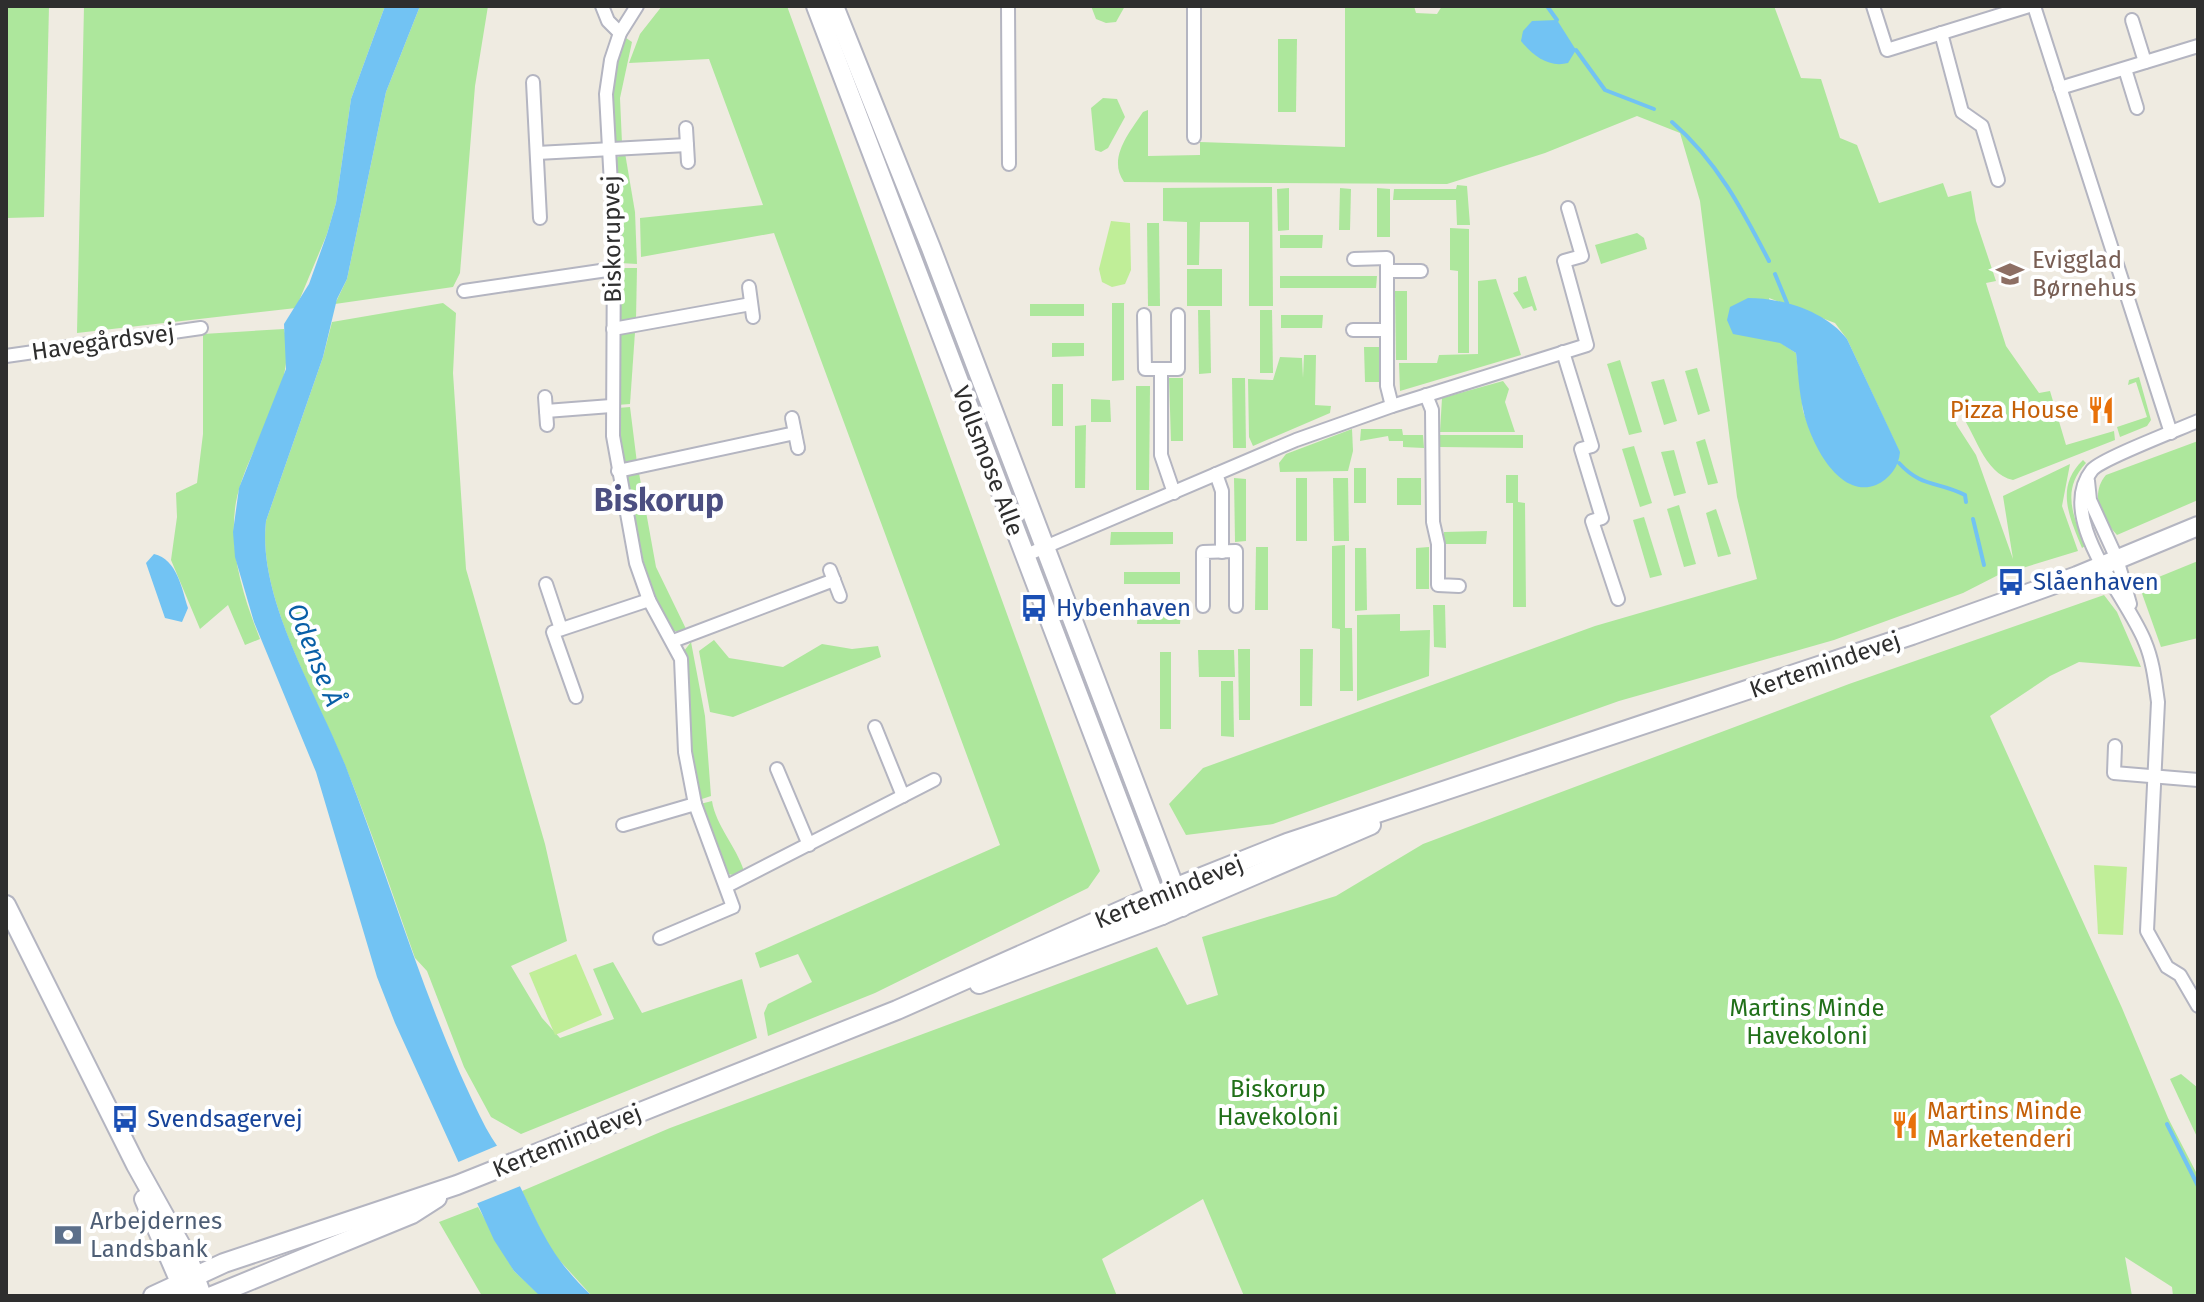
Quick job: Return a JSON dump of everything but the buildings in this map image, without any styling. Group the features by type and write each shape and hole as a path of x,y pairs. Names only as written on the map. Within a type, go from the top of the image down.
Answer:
{"main road":[{"name":"Vollsmose Alle","path":"816,6 1162,915"},
{"name":"Vollsmose Alle","path":"834,6 1046,548 1182,907"},
{"name":"Kertemindevej","path":"194,1292 224,1263 460,1184 897,1010 1154,896 1357,818 1447,792 1912,635 2198,526"},
{"name":"Kertemindevej","path":"897,1010 1032,965 1162,915 1447,792"},
{"path":"6,905 136,1165 194,1292"},
{"name":"Kertemindevej","path":"153,1296 194,1292 412,1214 460,1184"}],"street":[{"path":"602,6 608,21 620,33"},
{"name":"Biskorupvej","path":"637,6 620,33 611,60 606,94 614,269 611,406 618,471 636,563 649,600 681,659 685,752 695,804 727,886"},
{"path":"1008,6 1009,164"},
{"path":"1194,6 1194,137"},
{"path":"1873,6 1887,50 2032,6 2171,433"},
{"path":"2132,20 2145,62"},
{"path":"1941,33 1962,112 1982,126 1998,180"},
{"path":"2060,88 2198,46"},
{"path":"2125,69 2137,108"},
{"path":"533,82 540,218"},
{"path":"686,128 688,162"},
{"name":"Biskorupvej","path":"537,153 687,145"},
{"path":"1024,556 1290,442 1392,406 1587,345 1564,261 1582,256 1568,208"},
{"path":"1354,259 1387,258 1387,386 1392,406"},
{"path":"464,291 614,269"},
{"path":"1387,271 1421,271"},
{"name":"Biskorupvej","path":"613,329 752,310 749,287"},
{"path":"1144,315 1145,369 1178,369 1178,315"},
{"name":"Havegårdsvej","path":"6,356 201,328"},
{"path":"1353,330 1387,330"},
{"path":"1563,352 1592,446 1581,449 1602,518 1592,521 1618,599"},
{"path":"1161,369 1161,455 1174,493"},
{"path":"1426,395 1432,410 1433,522 1438,544 1438,585 1459,586"},
{"path":"545,397 547,418 611,406"},
{"path":"792,418 798,448"},
{"path":"2198,421 2093,469 2081,492 2080,513 2110,562 2154,668 2157,693 2147,931 2167,967 2180,975 2194,992 2198,1006"},
{"path":"618,471 795,433"},
{"path":"1216,474 1222,491 1222,552"},
{"path":"1203,606 1203,552 1236,551 1236,606"},
{"path":"673,641 832,575 840,596"},
{"path":"546,584 561,629"},
{"path":"576,697 553,632 649,600"},
{"path":"875,727 903,796"},
{"path":"2115,746 2114,773 2198,780"},
{"path":"777,769 809,845"},
{"path":"660,938 733,907 727,886 934,780"},
{"path":"623,825 695,804"}],"green space":[{"path":"6,6 49,6 44,217 6,218"},
{"path":"84,6 385,6 351,99 336,203 327,234 296,308 77,333"},
{"path":"420,6 488,6 475,86 460,273 453,287 335,304 347,279 386,92"},
{"path":"662,6 787,6 1100,871 1088,888 875,993 768,1036 764,1013 768,1004 812,982 798,954 760,968 755,953 1000,845 774,233 641,257 640,218 763,205 709,59 629,63 640,34"},
{"path":"1091,6 1125,6 1116,22 1106,23 1096,19"},
{"path":"1345,6 1414,6 1416,13 1437,14 1442,6 1774,6 1801,78 1821,79 1840,138 1857,145 1879,203 1943,183 1948,197 1971,191 1976,221 1996,281 1986,283 2006,346 2039,393 2050,391 2066,445 2114,431 2115,440 2013,480 1994,469 1957,409 1956,424 1976,455 2013,559 2003,496 2070,464 2062,506 2078,551 2016,570 2014,567 1963,593 1834,640 1619,701 1273,824 1186,835 1169,804 1203,768 1595,626 1757,579 1737,497 1700,201 1680,133 1637,116 1545,153 1447,184 1124,182 1118,164 1127,137 1143,112 1148,110 1148,156 1200,155 1200,142 1345,147","holes":["1769,298 1835,323 1847,339 1899,451 1813,438 1803,411 1796,353 1781,343"]},
{"path":"626,38 632,42 620,98 622,143 618,143 613,138 613,87 617,62"},
{"path":"1278,39 1297,39 1296,112 1278,112"},
{"path":"1103,98 1117,99 1125,117 1108,148 1101,152 1095,150 1091,108"},
{"path":"625,153 635,212 637,264 620,263 614,159"},
{"path":"1457,185 1467,186 1470,225 1457,225 1456,200 1393,200 1394,189 1456,189"},
{"path":"1272,187 1273,306 1249,306 1249,222 1200,222 1199,265 1187,265 1187,222 1163,221 1163,188"},
{"path":"1289,188 1289,230 1278,231 1277,189"},
{"path":"1340,188 1351,189 1350,230 1339,230"},
{"path":"1377,188 1390,189 1390,237 1377,237"},
{"path":"1111,221 1130,223 1131,270 1125,284 1112,287 1102,282 1099,269"},
{"path":"1147,223 1159,223 1160,306 1148,306"},
{"path":"1450,228 1469,229 1469,353 1458,353 1458,271 1450,270"},
{"path":"1637,233 1644,238 1647,249 1601,264 1595,245"},
{"path":"1280,235 1323,235 1322,248 1280,248"},
{"path":"620,268 637,268 636,319 623,322 619,317"},
{"path":"1187,269 1222,269 1222,306 1187,306"},
{"path":"1280,276 1377,276 1376,288 1280,288"},
{"path":"1526,276 1537,310 1534,311 1532,306 1523,309 1513,293 1518,291 1518,278"},
{"path":"1496,279 1521,355 1400,391 1399,363 1437,363 1439,355 1478,354 1478,281"},
{"path":"1395,291 1407,291 1407,360 1396,360"},
{"path":"443,303 456,313 453,373 466,569 545,844 567,941 511,966 542,1018 560,1038 614,1019 593,969 613,962 642,1013 742,979 757,1038 521,1134 491,1117 464,1067 427,971 415,958 354,787 279,612 270,581 266,550 266,521 323,357 332,322"},
{"path":"1112,303 1124,303 1124,380 1112,381"},
{"path":"1030,304 1084,304 1084,316 1030,316"},
{"path":"1198,310 1210,310 1211,373 1199,374"},
{"path":"1260,310 1272,310 1273,373 1260,373"},
{"path":"1281,315 1323,315 1322,328 1281,328"},
{"path":"284,329 287,351 278,395 250,459 236,502 236,555 248,606 260,639 245,645 228,605 200,629 171,560 177,517 176,493 197,483 203,434 203,334"},
{"path":"635,332 630,404 617,405 618,339 623,333"},
{"path":"1052,343 1084,343 1084,356 1052,357"},
{"path":"1364,347 1380,347 1380,382 1365,382"},
{"path":"1304,355 1316,355 1315,405 1331,406 1330,413 1253,446 1249,437 1248,379 1273,380 1280,357 1302,358 1303,378"},
{"path":"1620,360 1642,432 1629,435 1607,364"},
{"path":"1697,368 1710,411 1698,415 1685,371"},
{"path":"2139,377 2151,420 2147,426 2120,437 2117,427 2147,417 2136,382 2128,385 2129,380"},
{"path":"1169,378 1183,378 1183,441 1171,441"},
{"path":"1232,378 1245,378 1246,448 1233,448"},
{"path":"1664,379 1677,421 1664,425 1651,382"},
{"path":"1503,381 1509,389 1505,402 1515,432 1440,432 1442,398"},
{"path":"1052,384 1063,384 1063,426 1052,426"},
{"path":"1136,386 1150,386 1149,490 1136,490"},
{"path":"1091,399 1110,400 1111,422 1091,422"},
{"path":"630,407 637,463 628,464 622,460 618,408"},
{"path":"1086,425 1085,488 1075,488 1075,426"},
{"path":"1352,429 1353,451 1348,471 1280,472 1279,463 1286,454"},
{"path":"1361,429 1402,429 1403,435 1423,435 1424,448 1403,447 1403,441 1389,441 1388,436 1360,441"},
{"path":"1440,435 1523,435 1523,448 1440,447"},
{"path":"1705,439 1718,483 1708,485 1696,442"},
{"path":"2198,441 2198,500 2117,535 2102,514 2098,499 2098,491 2106,475"},
{"path":"1634,446 1652,503 1640,507 1622,449"},
{"path":"1674,450 1686,493 1674,496 1661,452"},
{"path":"2083,460 2086,463 2078,473 2072,493 2073,513 2085,546 2082,548 2069,513 2067,491 2074,470"},
{"path":"1354,468 1366,468 1366,503 1354,503"},
{"path":"639,473 656,567 687,631 673,631 644,561 626,487 628,475"},
{"path":"1506,475 1518,475 1518,502 1525,503 1526,607 1513,607 1513,503 1506,503"},
{"path":"1234,478 1246,479 1246,541 1235,542"},
{"path":"1296,478 1307,478 1307,541 1296,541"},
{"path":"1333,478 1348,478 1349,541 1334,541"},
{"path":"1397,478 1421,478 1421,505 1397,505"},
{"path":"1679,505 1696,564 1684,567 1667,509"},
{"path":"1716,509 1731,554 1718,557 1706,513"},
{"path":"1644,517 1662,575 1650,578 1633,520"},
{"path":"1487,531 1486,544 1444,544 1444,532"},
{"path":"1111,532 1173,532 1173,544 1110,545"},
{"path":"1345,545 1345,628 1352,628 1353,691 1340,691 1340,629 1332,628 1332,546"},
{"path":"1256,547 1268,547 1268,610 1255,610"},
{"path":"1429,547 1429,589 1416,589 1416,548"},
{"path":"1355,548 1366,548 1367,610 1355,611"},
{"path":"2198,561 2198,638 2161,647 2139,585"},
{"path":"1124,572 1180,572 1180,584 1124,584"},
{"path":"2104,595 2117,612 2141,667 2079,662 2050,676 1990,716 2122,1008 2168,1118 2198,1176 2198,1296 2173,1296 2172,1287 2125,1257 2132,1296 1244,1296 1203,1199 1102,1259 1117,1296 592,1296 550,1250 522,1191 670,1128 1157,947 1187,1005 1218,995 1202,937 1336,896 1423,844 1849,684"},
{"path":"1433,605 1445,605 1446,648 1434,647"},
{"path":"1138,612 1181,612 1180,624 1137,624"},
{"path":"1400,614 1400,631 1430,630 1429,676 1357,701 1357,615"},
{"path":"714,640 729,658 783,667 822,644 852,649 878,646 881,657 733,717 710,712 699,651"},
{"path":"691,642 705,716 711,796 699,800 684,651"},
{"path":"1238,649 1250,649 1250,720 1239,720"},
{"path":"1300,649 1313,649 1312,706 1300,706"},
{"path":"1198,650 1234,650 1235,677 1199,677"},
{"path":"1160,652 1171,652 1171,729 1160,729"},
{"path":"1221,681 1233,681 1234,737 1221,736"},
{"path":"712,801 744,871 734,875 726,874 700,804"},
{"path":"2094,865 2127,867 2123,935 2098,934"},
{"path":"576,954 602,1015 555,1035 529,973"},
{"path":"2181,1074 2198,1088 2198,1139 2170,1079"},
{"path":"478,1207 514,1271 541,1296 482,1296 439,1222"}],"water":[{"path":"385,6 420,6 386,92 347,279 337,299 323,357 266,521 266,551 280,614 346,767 428,995 465,1085 552,1249 592,1296 540,1296 514,1271 494,1240 377,977 316,772 254,622 235,557 233,532 239,488 286,369 284,324 309,284 327,234 336,203 351,99"},
{"path":"1557,20 1576,50 1568,63 1554,64 1542,60 1521,41 1523,31 1532,21"},
{"path":"1748,298 1775,300 1802,308 1827,321 1847,339 1900,452 1896,467 1886,479 1876,485 1862,487 1849,484 1828,464 1806,421 1796,353 1780,343 1733,334 1727,320 1730,307"},
{"path":"154,554 168,562 177,576 188,608 182,622 165,618 146,563"}],"pier":[{"path":"501,1144 523,1185 473,1205 456,1163"}],"waterway":[{"path":"1547,6 1557,20"},
{"path":"1576,50 1605,90 1654,109"},
{"path":"1672,122 1715,169 1769,261"},
{"path":"1775,274 1787,303"},
{"path":"1899,463 1915,477 1965,495 1966,502"},
{"path":"1973,519 1984,565"},
{"path":"2167,1124 2198,1186"}],"place":[{"name":"Evigglad Børnehus","path":"2010,274"},
{"name":"Pizza House","path":"2101,410"},
{"name":"Slåenhaven","path":"2011,582"},
{"name":"Hybenhaven","path":"1034,608"},
{"name":"Svendsagervej","path":"125,1119"},
{"name":"Martins Minde Marketenderi","path":"1905,1125"},
{"name":"Arbejdernes Landsbank","path":"68,1235"}],"district":[{"name":"Biskorup","path":"659,500"}],"water label":[{"name":"Odense Å","path":"315,655"}],"park label":[{"name":"Martins Minde Havekoloni","path":"1807,1022"},
{"name":"Biskorup Havekoloni","path":"1278,1103"}]}
